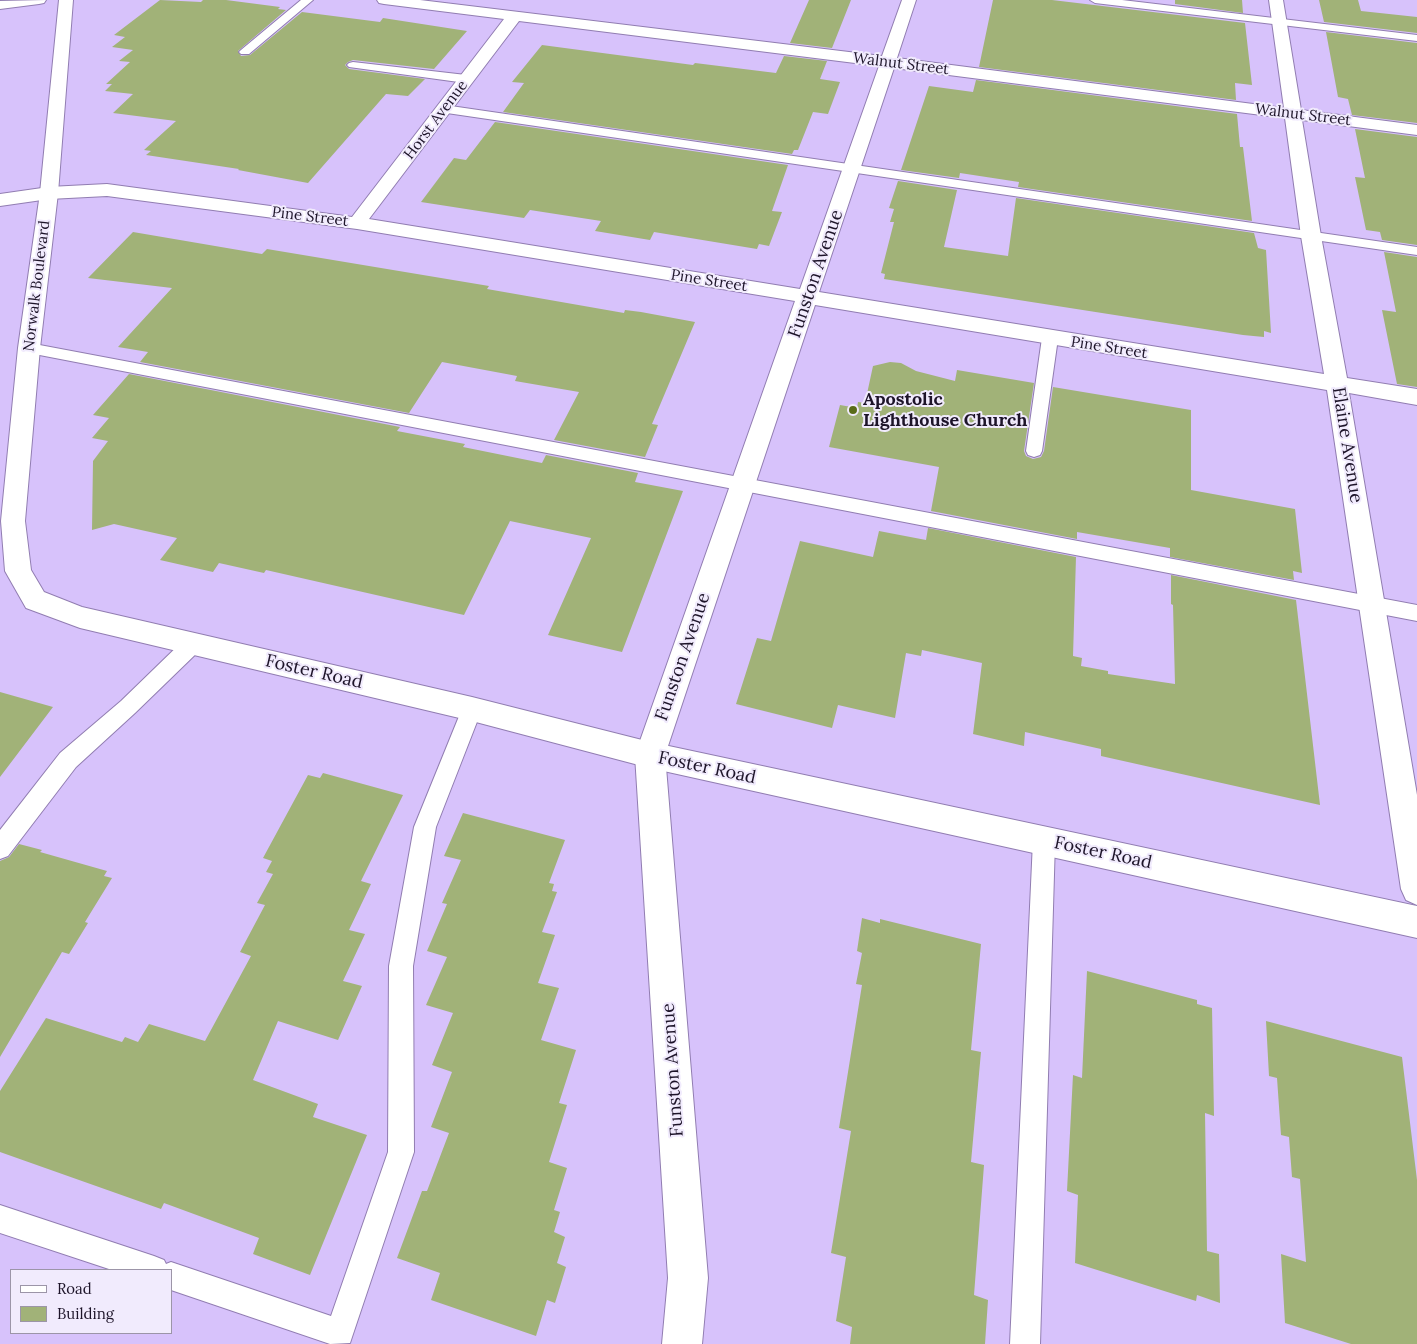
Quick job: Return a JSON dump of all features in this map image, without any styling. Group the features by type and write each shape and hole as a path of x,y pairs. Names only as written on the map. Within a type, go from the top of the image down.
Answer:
{"street":[{"path":"0,5 39,0"},
{"name":"Norwalk Boulevard","path":"18,572 13,521 30,348 49,193 66,0"},
{"name":"Walnut Street","path":"384,0 1417,130"},
{"name":"Funston Avenue","path":"682,1344 688,1278 650,756 809,298 909,0"},
{"name":"Elaine Avenue","path":"1276,0 1417,889"},
{"name":"Horst Avenue","path":"357,223 514,16"},
{"name":"Pine Street","path":"0,200 49,193 107,190 357,223 1417,398"},
{"name":"Foster Road","path":"18,572 35,600 80,617 472,709 650,756 1417,922"}],"lane":[{"path":"245,52 308,0"},
{"path":"1095,0 1417,38"},
{"path":"353,66 466,79"},
{"path":"444,109 1417,251"},
{"path":"1034,451 1050,338"},
{"path":"30,348 1417,614"},
{"path":"0,848 68,760 128,707 192,644"},
{"path":"172,1276 340,1333 401,1152 401,966 425,827 472,709"},
{"path":"1025,1344 1044,840"},
{"path":"0,1219 151,1269"}],"building":[{"path":"160,0 201,2 203,0 226,0 280,7 278,9 286,10 238,51 241,56 250,55 302,12 380,22 383,18 467,31 434,69 353,60 348,62 345,65 349,69 425,79 408,96 386,94 308,183 239,169 146,155 151,151 144,150 176,121 113,113 133,94 105,91 112,84 106,84 130,62 119,61 133,50 112,47 125,37 114,35"},
{"path":"809,0 851,0 832,48 790,43"},
{"path":"993,0 1052,0 1245,23 1252,85 1235,83 1236,100 979,67"},
{"path":"1175,0 1242,0 1243,13 1175,4"},
{"path":"1319,0 1358,0 1361,11 1417,17 1417,33 1324,22"},
{"path":"1326,32 1417,43 1417,123 1352,115 1348,99 1338,97"},
{"path":"542,45 693,65 695,63 776,73 784,56 827,61 820,79 840,82 828,114 813,112 798,150 794,150 792,154 503,112 524,83 512,82"},
{"path":"976,80 1237,114 1240,147 1243,147 1252,221 1018,187 1019,182 960,173 959,178 901,170 929,86 973,92"},
{"path":"495,122 788,165 772,211 782,212 769,246 759,244 757,249 654,232 650,240 595,231 601,221 530,210 524,218 421,202 454,158 466,160"},
{"path":"1355,129 1417,137 1417,245 1382,240 1380,232 1366,230 1355,177 1365,178"},
{"path":"898,181 957,190 944,247 1008,256 1016,198 1254,233 1258,248 1266,250 1271,333 1264,331 1264,337 1243,335 884,279 885,274 881,273 894,222 890,222 894,209 889,208"},
{"path":"133,232 262,254 267,249 489,286 487,289 624,313 625,310 641,312 695,322 652,424 658,425 645,457 554,440 579,392 515,381 517,376 442,362 409,413 140,362 148,352 118,347 172,288 88,278"},
{"path":"1384,252 1417,257 1417,387 1397,384 1382,310 1396,312"},
{"path":"890,362 901,363 916,371 955,381 957,370 1034,383 1024,451 1026,456 1033,459 1041,457 1044,451 1053,387 1191,410 1191,490 1295,509 1302,573 1293,571 1294,580 1170,557 1170,548 1077,532 1077,539 931,511 939,467 829,447 840,405 857,408 858,402 865,403 873,366"},
{"path":"129,374 400,427 397,431 465,444 463,447 542,463 546,455 638,473 635,482 683,491 622,652 548,635 591,538 510,521 464,615 266,570 264,573 219,563 213,572 160,560 177,538 114,524 92,530 93,461 108,441 92,438 109,418 93,415"},
{"path":"928,528 1076,557 1073,656 1082,658 1081,666 1108,671 1108,674 1175,684 1171,575 1296,600 1320,805 1101,756 1101,749 1025,732 1024,746 973,734 982,663 922,650 921,656 906,653 895,718 838,705 832,728 736,704 757,638 771,641 800,541 873,557 879,531 926,540"},
{"path":"0,692 53,707 0,777"},
{"path":"323,773 403,795 361,881 371,884 349,930 365,934 343,981 362,986 338,1040 278,1021 253,1080 318,1104 313,1117 367,1135 310,1275 253,1254 259,1238 164,1203 161,1209 0,1152 0,1091 46,1018 122,1042 125,1037 138,1042 149,1024 205,1041 251,956 240,952 265,905 257,903 273,874 266,872 272,861 263,858 308,775 320,778"},
{"path":"463,813 565,840 549,883 554,884 552,891 557,892 542,932 555,935 538,983 559,988 541,1040 576,1050 559,1103 567,1105 549,1162 567,1168 554,1210 560,1212 554,1232 565,1237 557,1263 566,1267 555,1303 547,1300 536,1336 431,1300 440,1273 397,1258 422,1191 427,1191 449,1133 431,1127 452,1072 432,1065 453,1013 426,1005 447,957 427,951 447,904 442,903 461,860 444,856"},
{"path":"19,844 107,871 104,876 112,878 85,922 88,923 69,954 62,952 0,1057 0,861 9,857"},
{"path":"862,918 880,923 880,919 981,944 971,1050 981,1052 971,1162 984,1165 974,1295 988,1300 985,1344 850,1344 852,1327 836,1321 846,1257 831,1253 851,1131 839,1128 862,985 856,984 862,953 857,951"},
{"path":"1087,971 1197,1000 1197,1004 1212,1008 1214,1116 1205,1113 1207,1251 1219,1254 1220,1303 1197,1295 1196,1301 1075,1263 1078,1195 1067,1191 1073,1075 1082,1078"},
{"path":"1266,1021 1402,1057 1417,1180 1417,1344 1351,1344 1285,1323 1281,1254 1306,1262 1300,1179 1292,1177 1289,1137 1281,1135 1277,1078 1269,1076"}],"place":[{"name":"Apostolic Lighthouse Church","path":"853,410"}]}
